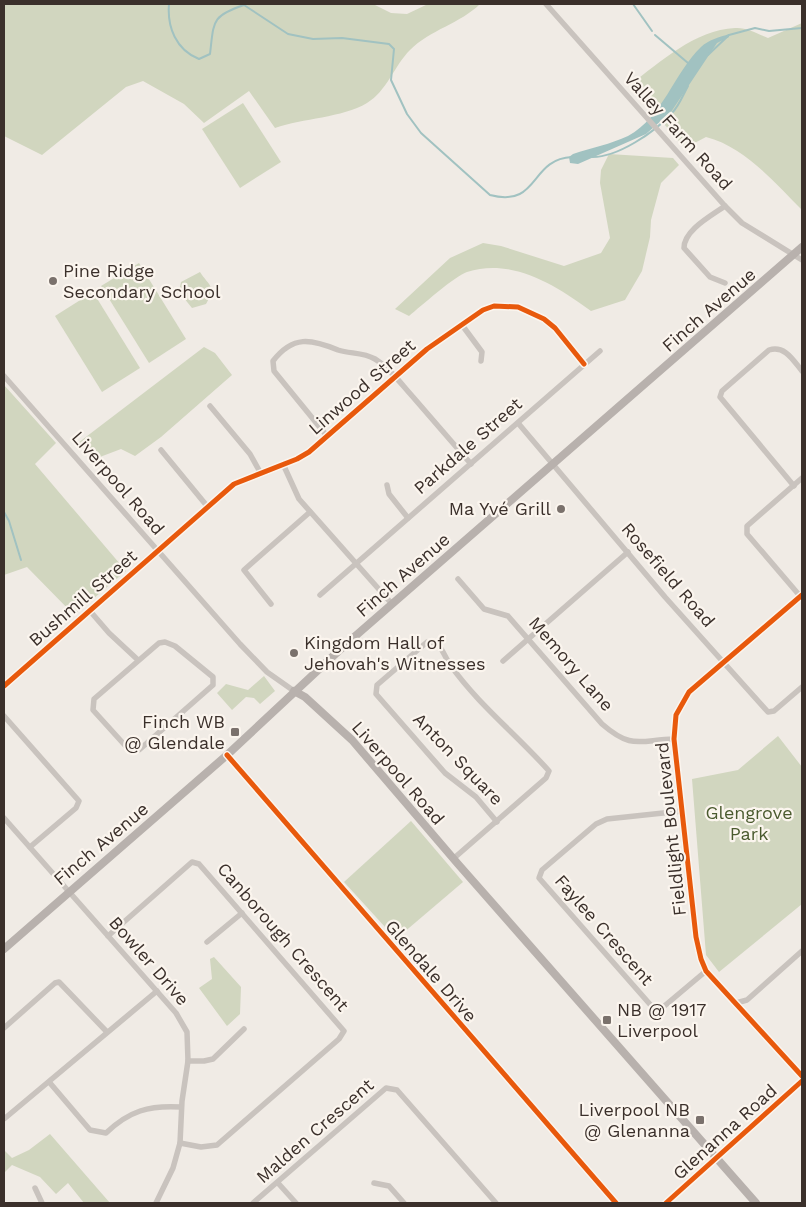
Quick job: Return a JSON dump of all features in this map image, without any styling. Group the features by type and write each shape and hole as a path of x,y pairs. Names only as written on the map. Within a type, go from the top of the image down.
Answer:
{"main road":[{"name":"Finch Avenue","path":"4,949 68,891 228,755 294,692 392,604 802,247"},
{"name":"Liverpool Road","path":"294,692 305,698 352,740 756,1203"}],"street":[{"name":"Valley Farm Road","path":"546,4 725,206 742,223 802,260"},
{"path":"725,206 690,233 684,241 684,248 710,276 725,283"},
{"name":"Linwood Street","path":"158,551 234,484 309,452 427,349 483,310 494,306 506,305 518,307 544,319 555,328 584,364"},
{"path":"462,325 482,352 481,361"},
{"path":"327,436 274,371 273,361 280,352 290,345 304,341 317,342 344,352 360,353 374,358 395,376 472,464"},
{"path":"794,486 720,397 722,391 769,350 776,348 786,351 802,371"},
{"name":"Parkdale Street","path":"320,595 600,351"},
{"name":"Liverpool Road","path":"4,376 240,644 267,672 294,692"},
{"path":"210,406 250,454 260,472"},
{"name":"Rosefield Road","path":"518,423 768,712 774,710 802,686"},
{"path":"162,450 207,506"},
{"path":"283,464 299,499 392,604"},
{"path":"801,595 747,534 747,526 802,478"},
{"path":"387,485 389,494 408,518"},
{"path":"271,604 244,570 310,512"},
{"name":"Bushmill Street","path":"4,686 158,551"},
{"path":"503,661 628,552"},
{"name":"Memory Lane","path":"458,579 484,610 508,616 615,735 639,743 674,739"},
{"name":"Fieldlight Boulevard","path":"801,595 689,692 676,715 674,739 696,937 701,959 706,971 802,1076"},
{"path":"90,611 109,633 138,660"},
{"path":"165,642 175,646 212,677 214,683 139,750 131,752 102,722 93,710 92,704 94,699 138,660 159,643 165,642"},
{"name":"Anton Square","path":"453,858 497,822 546,778 549,771 528,747 507,729 451,666 437,643 427,642 377,685 376,694 445,773 476,797 497,822"},
{"path":"4,716 80,801 76,808 30,847"},
{"name":"Glendale Drive","path":"228,755 616,1203"},
{"name":"Faylee Crescent","path":"682,810 607,819 596,824 542,870 539,878 655,1010 662,1008 706,971"},
{"name":"Bowler Drive","path":"4,818 176,1013 187,1032 188,1062 182,1107 180,1143 173,1168 156,1203"},
{"name":"Canborough Crescent","path":"108,936 192,862 199,864 344,1031 339,1039 217,1145 201,1147 180,1143"},
{"path":"207,942 242,913"},
{"path":"736,1003 747,1000 802,952"},
{"path":"4,1028 55,983 59,982 106,1032"},
{"path":"4,1119 157,991"},
{"path":"188,1062 204,1062 213,1059 244,1029"},
{"name":"Glenanna Road","path":"666,1203 802,1081"},
{"path":"50,1082 90,1130 106,1133 122,1118 137,1112 182,1107"},
{"name":"Malden Crescent","path":"253,1203 386,1088 392,1087 397,1090 496,1203"},
{"path":"278,1182 296,1203"},
{"path":"374,1183 389,1186 404,1203"},
{"path":"35,1188 42,1203"}],"green space":[{"path":"4,4 373,4 391,13 407,14 428,4 480,4 472,11 418,43 404,56 374,98 346,112 275,128 249,91 204,123 184,104 143,81 126,87 42,155 4,136"},
{"path":"802,23 802,210 770,177 734,149 706,137 685,148 630,85 666,57 706,35 720,30 739,28 768,38"},
{"path":"243,103 281,162 240,188 202,129"},
{"path":"609,154 673,158 679,165 661,183 651,220 650,237 642,271 625,300 591,311 564,292 533,276 501,268 484,268 462,274 409,316 395,309 450,258 483,243 501,246 564,266 601,253 610,238 600,183 601,170"},
{"path":"139,263 186,339 149,363 101,286"},
{"path":"200,272 210,286 211,293 206,304 192,308 179,292 181,282"},
{"path":"93,292 140,368 102,392 55,316"},
{"path":"204,347 215,353 232,375 161,437 135,456 121,449 92,460 78,443"},
{"path":"4,385 56,443 35,464 126,571 74,615 27,567 4,575"},
{"path":"264,676 275,691 260,704 254,698 246,697 232,710 217,693 226,684 248,690"},
{"name":"Glengrove Park","path":"778,736 802,767 802,904 719,972 706,955 692,779 738,770"},
{"path":"411,821 463,882 396,939 344,882"},
{"path":"214,957 241,987 240,1014 227,1026 199,988 212,979 210,959"},
{"path":"50,1134 110,1203 84,1203 68,1183 56,1194 40,1177 12,1165 4,1173 4,1150 12,1158 29,1150"}],"water":[{"path":"729,34 729,37 717,43 671,112 646,134 578,164 570,163 569,157 573,154 621,139 640,128 650,118 683,69 701,47"}],"waterway":[{"path":"169,4 170,21 175,37 184,50 199,59 210,54 212,34 216,21 225,13 244,5 288,34 313,39 342,38 389,44 394,49 391,80 407,114 421,133 490,195 506,197 518,195 527,189 548,166 558,160 572,157"},
{"path":"633,4 652,31"},
{"path":"708,55 729,35 755,28 769,31 802,28"},
{"path":"655,35 688,63"},
{"path":"591,157 624,149 646,136 674,110 688,86"},
{"path":"4,512 9,521 21,560"}],"cycle path":[{"path":"4,686 234,484 297,459 309,452 427,349 483,310 494,306 518,307 544,319 555,328 584,364"},
{"path":"802,595 689,692 676,715 674,739 696,937 701,959 706,971 802,1076"},
{"path":"227,755 616,1203"},
{"path":"666,1203 802,1081"}],"place":[{"name":"Pine Ridge Secondary School","path":"53,281"},
{"name":"Ma Yvé Grill","path":"561,509"},
{"name":"Kingdom Hall of Jehovah's Witnesses","path":"294,653"},
{"name":"Finch WB @ Glendale","path":"235,732"},
{"name":"NB @ 1917 Liverpool","path":"607,1020"},
{"name":"Liverpool NB @ Glenanna","path":"700,1120"}]}
